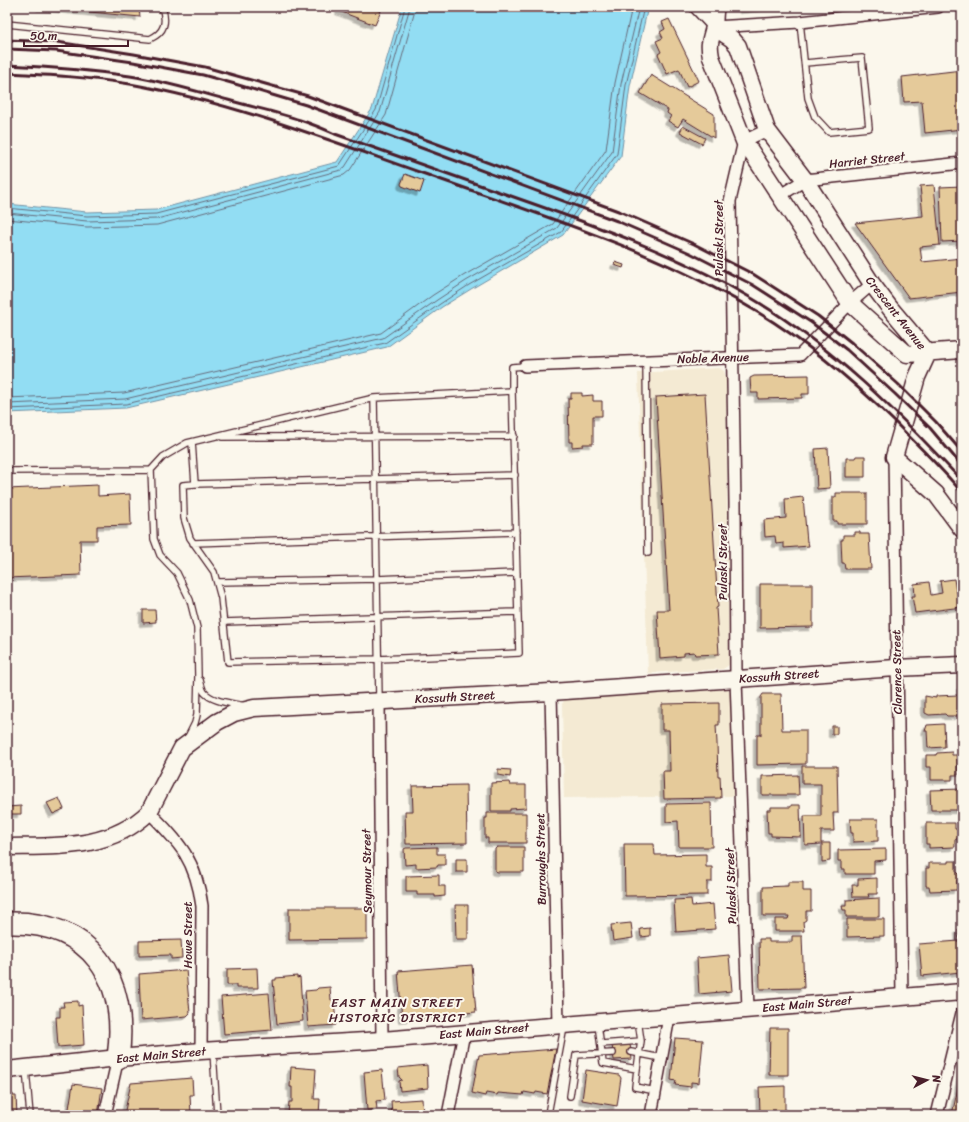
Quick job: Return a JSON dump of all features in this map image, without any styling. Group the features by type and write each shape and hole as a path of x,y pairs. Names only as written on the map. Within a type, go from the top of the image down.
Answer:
{"highway":[{"path":"7,923 29,924 54,929 78,941 89,949 98,959 105,970 116,996 120,1024 118,1058"}],"main road":[{"path":"714,27 716,7"},
{"name":"Crescent Avenue","path":"714,27 732,39 738,46 767,130 805,180 872,284 928,353 907,354 850,303 779,196 744,141 711,57 709,48 714,27"},
{"path":"928,353 962,350"},
{"name":"Clarence Street","path":"894,458 917,377 928,353"},
{"path":"894,458 936,494 962,529"},
{"name":"Kossuth Street","path":"7,847 85,844 106,839 122,832 141,820 149,812 182,748 217,722 234,713 254,708 551,692 896,668 962,665"},
{"name":"East Main Street","path":"7,1070 118,1058 382,1040 962,992"}],"street":[{"path":"695,7 714,27 800,22 938,7"},
{"path":"744,141 767,130"},
{"name":"Pulaski Street","path":"744,141 730,201 736,680 748,1009"},
{"name":"Harriet Street","path":"779,196 805,180 962,163"},
{"name":"Noble Avenue","path":"525,366 800,355 850,303 872,284"},
{"name":"Clarence Street","path":"894,458 902,996"},
{"name":"Burroughs Street","path":"551,692 561,1025"},
{"name":"Seymour Street","path":"378,701 382,1040"},
{"name":"Howe Street","path":"149,812 166,829 187,855 200,887 207,1051"},
{"path":"937,1115 962,1013"},
{"path":"651,1115 669,1017"},
{"path":"448,1115 464,1033"},
{"path":"105,1115 118,1058"}],"lane":[{"path":"7,24 150,40 163,30 165,15 162,7"},
{"path":"800,22 804,63 808,98 815,117 829,132 869,128 862,58 804,63"},
{"path":"646,361 648,553"},
{"path":"515,475 183,485 184,518 190,538 214,572 221,598 228,662 378,659 519,653 516,532 515,475 514,436 512,391 512,367 525,366"},
{"path":"182,748 195,723 198,676 197,628 190,600 177,573 160,556 154,539 151,470 163,457 187,443 374,398 512,391"},
{"path":"374,398 378,701"},
{"path":"212,437 374,438 514,436"},
{"path":"192,442 195,484"},
{"path":"7,471 151,470"},
{"path":"194,543 516,532"},
{"path":"216,582 377,579 517,573"},
{"path":"224,622 518,612"},
{"path":"198,676 204,691 210,697 254,708"},
{"path":"638,1019 641,1041 635,1087 656,1091"},
{"path":"598,1022 603,1063 637,1070"},
{"path":"546,1115 548,1114 561,1025"},
{"path":"601,1044 641,1041"},
{"path":"207,1051 217,1115"},
{"path":"631,1052 661,1058"},
{"path":"570,1096 576,1055 613,1053"},
{"path":"26,1068 30,1115"}],"shaded area":[{"path":"719,368 724,371 726,377 729,665 723,669 648,673 638,373"},
{"path":"728,689 731,692 732,697 733,796 564,798 562,704 565,699"}],"water":[{"path":"402,7 648,7 630,86 621,156 563,235 442,307 387,347 126,408 7,413 7,204 87,212 156,210 337,162 372,109"}],"building":[{"path":"40,7 134,7 139,8 140,17"},
{"path":"340,7 369,7 381,11 375,25 339,11"},
{"path":"743,7 771,7 743,10"},
{"path":"669,19 699,81 687,87 679,69 667,74 658,54 661,52 656,41 663,38 660,32 665,29 662,22"},
{"path":"962,70 962,129 925,133 922,101 904,102 902,77"},
{"path":"651,75 714,114 714,138 683,119 678,127 668,121 671,116 667,113 668,110 640,93"},
{"path":"683,126 705,138 702,144 680,132"},
{"path":"405,174 424,181 420,193 402,186 401,184"},
{"path":"934,185 940,245 920,247 922,262 962,258 962,292 909,298 855,223 923,216 920,186"},
{"path":"962,186 962,241 942,242 940,187"},
{"path":"615,262 624,265 623,268 614,265"},
{"path":"809,375 809,394 802,394 802,398 758,399 758,393 751,393 750,378 754,376"},
{"path":"571,393 582,393 582,396 593,395 593,401 602,401 602,416 593,416 593,444 583,444 583,446 572,447 572,442 569,442 568,399 571,399"},
{"path":"705,394 718,607 716,608 719,654 695,655 694,652 684,653 684,656 660,658 657,610 669,610 656,397"},
{"path":"828,448 830,488 817,489 815,449"},
{"path":"856,456 865,456 865,477 846,477 846,458 855,458"},
{"path":"98,485 98,496 130,494 131,525 97,526 97,540 80,540 81,575 7,578 7,489"},
{"path":"836,493 867,493 867,524 837,524 837,521 833,521 833,497 836,497"},
{"path":"803,497 807,542 809,546 784,548 784,543 776,544 775,536 765,537 764,520 786,518 785,499"},
{"path":"855,532 860,532 860,534 869,534 871,569 845,569 844,563 842,563 841,540 843,540 843,535 855,535"},
{"path":"954,579 956,592 962,591 962,607 915,613 912,596 915,596 914,584 929,582 931,595 942,593 940,581"},
{"path":"760,584 813,584 813,627 760,628"},
{"path":"143,610 155,610 156,622 143,623"},
{"path":"960,686 962,686 962,703 961,703"},
{"path":"763,694 781,694 782,730 806,730 806,764 757,765 757,735 761,735 761,697"},
{"path":"958,695 958,716 947,716 945,714 929,715 925,713 925,696 936,698 936,696"},
{"path":"719,703 719,725 716,725 718,776 720,776 721,798 664,799 663,771 670,771 669,730 662,730 662,704"},
{"path":"944,724 945,747 928,748 927,731 925,731 927,725"},
{"path":"832,726 837,726 837,734 832,734"},
{"path":"952,752 952,755 957,755 958,775 952,775 952,780 931,780 931,767 926,767 926,755"},
{"path":"802,766 837,766 838,813 833,813 834,831 821,831 821,843 830,843 830,861 822,862 822,844 805,845 804,816 821,816 821,784 802,784"},
{"path":"498,769 511,770 510,777 498,775"},
{"path":"798,775 799,795 762,795 762,776"},
{"path":"509,782 510,785 526,785 526,808 510,809 510,811 491,811 491,783"},
{"path":"466,785 467,843 406,844 405,811 413,811 412,786"},
{"path":"962,789 962,810 931,810 930,790"},
{"path":"59,798 64,809 53,814 47,803"},
{"path":"711,803 712,847 679,847 678,821 666,822 666,804"},
{"path":"791,805 800,805 801,837 771,836 771,833 768,833 767,810 771,810 771,807 791,807"},
{"path":"21,806 21,814 7,814 7,807"},
{"path":"487,813 526,813 526,843 488,843 488,838 485,838 485,818 487,818"},
{"path":"850,819 878,819 878,841 853,842"},
{"path":"926,823 955,823 955,829 961,829 961,839 955,839 955,847 929,848 929,844 926,844"},
{"path":"624,844 654,844 655,855 706,854 706,867 712,867 712,882 707,882 707,895 625,896"},
{"path":"437,847 437,854 445,854 445,865 416,868 416,864 405,865 404,849"},
{"path":"497,847 524,847 524,872 495,871 495,849"},
{"path":"886,849 886,860 874,861 874,874 845,874 845,869 841,869 841,861 838,861 838,850"},
{"path":"456,859 467,859 467,872 456,872"},
{"path":"948,861 956,861 956,871 959,874 959,879 957,880 957,890 930,891 929,886 926,886 926,868 929,868 929,863 948,863"},
{"path":"439,875 439,886 445,886 445,896 435,897 435,895 417,895 417,892 406,892 406,876"},
{"path":"877,878 877,894 868,894 869,897 853,897 852,885 858,885 858,879"},
{"path":"788,882 803,882 803,891 811,891 811,911 806,911 806,920 803,922 804,931 775,931 775,919 788,919 789,916 763,916 763,887 788,886"},
{"path":"879,898 879,917 846,917 846,910 843,910 842,906 846,906 846,900"},
{"path":"691,899 692,906 713,904 715,929 676,932 674,900"},
{"path":"455,905 468,905 468,939 456,939"},
{"path":"289,908 367,908 367,939 289,940"},
{"path":"847,919 884,919 884,936 847,937"},
{"path":"631,923 633,938 613,941 611,925"},
{"path":"650,928 650,936 641,937 640,929"},
{"path":"958,930 962,930 962,942 959,942 961,972 922,976 919,944 959,941"},
{"path":"792,936 802,936 804,988 760,989 759,939 769,939 769,942 792,942"},
{"path":"181,940 182,958 171,959 171,955 139,956 139,941"},
{"path":"729,955 732,991 699,994 697,958"},
{"path":"472,965 476,1012 402,1019 398,971"},
{"path":"257,968 258,988 236,988 236,985 227,985 227,969"},
{"path":"186,970 190,1013 187,1016 141,1020 139,974"},
{"path":"297,976 297,978 300,977 303,1021 277,1024 273,980 276,980 276,978"},
{"path":"330,987 331,1000 334,999 336,1025 308,1027 305,991"},
{"path":"269,993 272,1030 224,1034 221,997"},
{"path":"78,1001 78,1006 82,1005 84,1045 58,1047 56,1017 60,1017 60,1007 64,1007 63,1002"},
{"path":"770,1028 788,1028 788,1075 769,1075"},
{"path":"675,1038 703,1040 699,1083 691,1082 691,1087 675,1085 676,1081 671,1080"},
{"path":"630,1044 632,1059 614,1060 612,1045"},
{"path":"556,1049 547,1094 524,1092 523,1095 498,1093 497,1095 486,1093 485,1096 472,1093 479,1055"},
{"path":"427,1065 428,1088 400,1091 399,1081 402,1080 399,1077 398,1068"},
{"path":"291,1067 316,1069 314,1099 320,1099 319,1115 288,1115 289,1102 292,1102 292,1087 290,1087"},
{"path":"962,1069 962,1115 952,1115"},
{"path":"382,1070 385,1100 376,1101 377,1109 367,1110 364,1072"},
{"path":"586,1070 619,1075 621,1078 617,1106 582,1100"},
{"path":"192,1078 193,1095 190,1095 191,1115 124,1115 131,1083"},
{"path":"73,1084 102,1088 98,1115 68,1115"},
{"path":"785,1086 785,1111 760,1112 759,1087"},
{"path":"7,1093 16,1096 17,1115 7,1115"},
{"path":"422,1099 423,1115 392,1115 391,1101"}],"railway":[{"path":"7,40 57,42 205,67 308,96 621,212 694,244 753,274 818,316 852,343 898,384 936,422 962,452"},
{"path":"7,49 56,51 133,62 203,75 235,84 306,105 617,221 690,253 753,285 812,323 847,350 895,394 930,428 962,466"},
{"path":"7,65 84,70 142,78 179,86 282,114 579,220 650,248 720,280 753,299 811,338 864,382 962,481"},
{"path":"7,73 84,78 130,84 241,111 278,122 591,233 674,268 754,310 792,335 828,362 880,407 938,466 962,493"}],"district":[{"name":"EAST MAIN STREET HISTORIC DISTRICT","path":"397,1010"}]}
